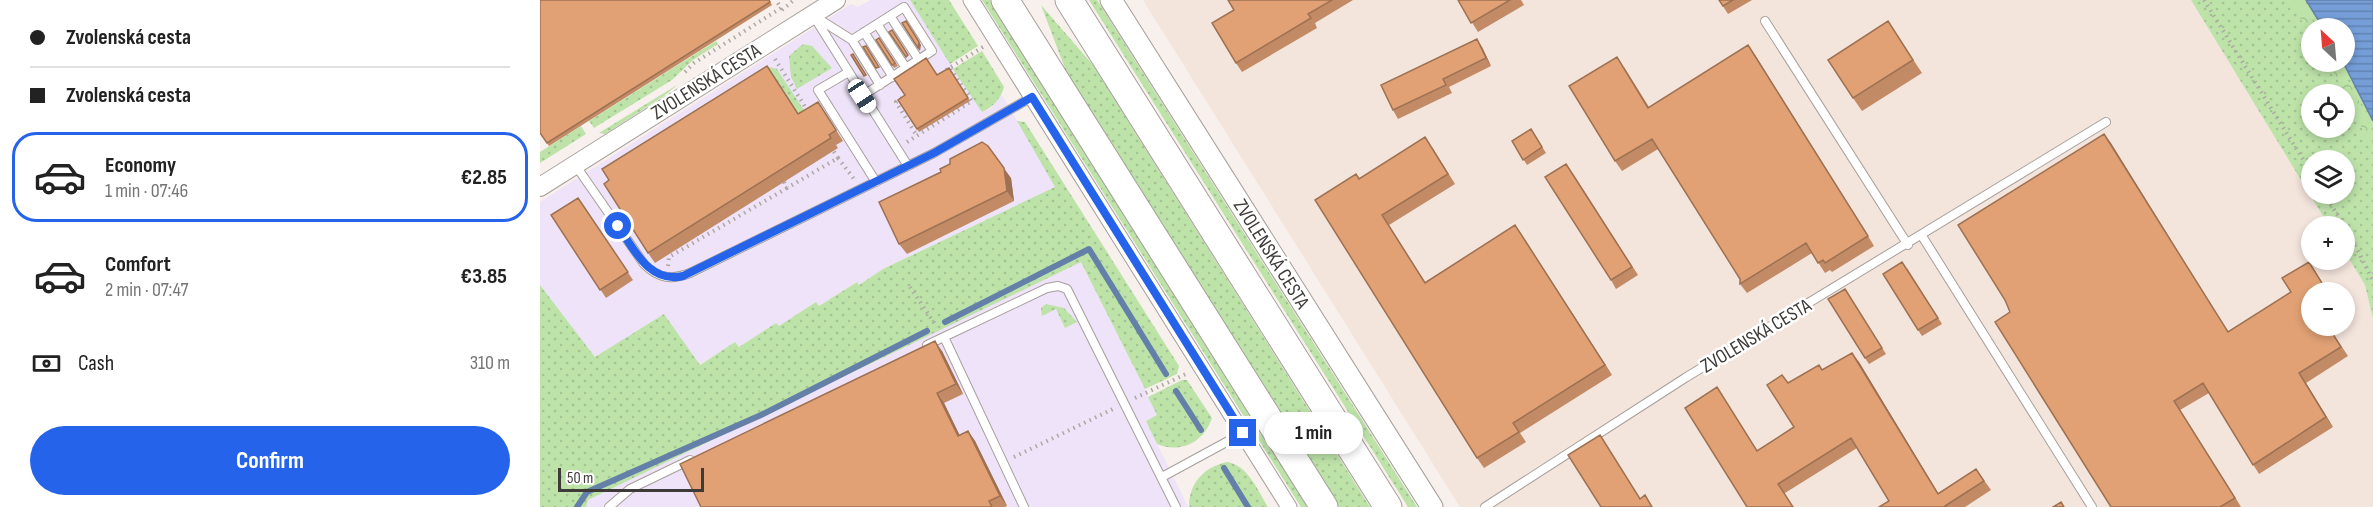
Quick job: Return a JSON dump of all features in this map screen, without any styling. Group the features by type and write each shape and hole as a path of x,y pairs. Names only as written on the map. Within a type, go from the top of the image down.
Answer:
{"highway":[{"path":"1005,0 1323,507"},
{"path":"1069,0 1388,507"}],"main road":[{"name":"ZVOLENSKÁ CESTA","path":"1111,0 1432,507"}],"street":[{"name":"ZVOLENSKÁ CESTA","path":"540,187 836,0"},
{"path":"971,0 1289,507"}],"lane":[{"path":"852,40 904,7 932,51 862,96"},
{"path":"813,15 852,40 880,85"},
{"path":"813,15 847,73 908,166"},
{"path":"890,16 918,60"},
{"path":"1765,21 1908,245"},
{"path":"877,24 906,68"},
{"path":"864,32 893,77"},
{"path":"847,73 818,90 876,182"},
{"path":"575,165 644,264 666,278 690,273 876,182 1032,97"},
{"name":"ZVOLENSKÁ CESTA","path":"1485,507 1684,378 1908,245 2106,122"},
{"path":"1922,236 2092,507"},
{"path":"923,348 1047,288 1058,286 1067,289 1176,507"},
{"path":"944,338 1024,507"},
{"path":"1162,477 1243,433"},
{"path":"609,507 630,489 703,454"}],"path":[{"path":"781,8 794,0"},
{"path":"2204,0 2301,156"},
{"path":"940,74 984,47"},
{"path":"774,58 812,118"},
{"path":"896,149 972,101 950,68"},
{"path":"911,92 896,102 917,136"},
{"path":"825,138 861,189"},
{"path":"666,278 669,257 838,158"},
{"path":"784,182 787,188"},
{"path":"2330,204 2348,231 2373,281"},
{"path":"910,287 944,338"},
{"path":"1010,459 1189,372"}],"shaded area":[{"path":"871,0 910,0 982,112 990,109 1002,95 1056,187 883,269 859,285 856,282 819,306 816,303 779,327 776,323 739,347 735,342 699,365 664,314 596,358 540,285 540,202 851,4 858,7"},
{"path":"1143,0 2191,0 2301,180 2301,204 2316,204 2323,216 2301,216 2301,270 2355,268 2365,285 2373,319 2373,507 1460,507"},
{"path":"1081,261 1158,415 1146,421 1188,507 586,507 588,500"}],"green space":[{"path":"910,0 949,0 978,46 950,64"},
{"path":"982,0 990,0 1309,507 1301,507"},
{"path":"1089,0 1097,0 1417,507 1408,507"},
{"path":"2191,0 2306,0 2317,18 2301,18 2301,72 2348,72 2354,84 2301,84 2301,138 2355,138 2355,86 2373,121 2373,319 2365,285 2355,268 2355,216 2323,216 2316,204 2355,204 2355,150 2301,150 2301,180"},
{"path":"2289,0 2300,0 2311,18 2301,20"},
{"path":"1041,5 1093,65 1370,507 1339,507 1069,79"},
{"path":"716,41 718,44 693,60 672,80 594,128 589,121"},
{"path":"803,44 812,46 832,68 797,89 791,77 789,56"},
{"path":"982,51 1004,87 996,102 982,112 953,69"},
{"path":"769,67 777,69 826,144 828,150 825,157 774,76 739,86"},
{"path":"2333,72 2343,72 2349,84 2341,84"},
{"path":"677,85 605,134 599,133"},
{"path":"2355,94 2370,128 2373,152 2355,113"},
{"path":"1017,121 1025,122 1179,366 1177,374 1145,389 1081,262 588,500 586,507 540,507 540,285 595,357 664,314 700,365 735,342 739,347 776,323 779,326 816,302 819,306 857,282 859,285 883,269 1055,187"},
{"path":"581,126 586,134 540,163 540,152"},
{"path":"1046,304 1064,308 1077,322 1065,328 1056,309 1042,316 1041,308"},
{"path":"1182,380 1187,380 1212,418 1203,434 1190,444 1175,448 1166,447 1157,444 1146,421 1157,415 1148,397"},
{"path":"1227,462 1247,473 1268,507 1189,507 1192,491 1199,477 1211,468"}],"water":[{"path":"2306,0 2373,0 2373,121 2348,72 2355,72 2355,18 2317,18"}],"building":[{"path":"540,0 769,0 770,2 547,143 540,133"},
{"path":"1228,0 1332,0 1308,14 1311,18 1236,63 1212,23 1234,10"},
{"path":"1458,0 1510,0 1471,23"},
{"path":"1719,0 1733,0 1723,6"},
{"path":"906,21 919,42 918,48 902,23"},
{"path":"1888,21 1913,60 1853,98 1828,60"},
{"path":"892,30 908,55 906,57 889,32"},
{"path":"879,38 895,63 892,65 876,40"},
{"path":"1477,39 1486,58 1443,79 1446,85 1393,110 1381,85"},
{"path":"1748,45 1868,236 1825,263 1823,260 1818,263 1806,243 1740,284 1740,279 1652,139 1615,161 1569,86 1617,57 1648,108"},
{"path":"866,46 879,67 876,68 863,47"},
{"path":"853,54 866,75 864,76 851,55"},
{"path":"926,58 937,75 949,68 968,98 917,129 898,100 905,95 894,79"},
{"path":"767,66 798,114 818,102 836,130 829,135 831,138 648,253 604,184 609,180 602,169"},
{"path":"1531,129 1542,147 1523,160 1512,141"},
{"path":"2104,134 2228,332 2291,292 2282,278 2301,267 2301,270 2314,270 2321,282 2301,282 2301,336 2334,336 2341,347 2299,373 2326,417 2253,465 2203,383 2174,401 2235,498 2220,507 2111,507 1995,322 2010,312 2005,300 1958,225"},
{"path":"1425,137 1448,174 1382,215 1425,283 1515,225 1605,365 1513,423 1519,432 1477,458 1315,200 1356,174 1359,179"},
{"path":"982,142 988,146 1004,168 1007,191 899,244 879,202 941,172 940,169 950,164 950,159"},
{"path":"1566,164 1632,267 1611,280 1545,177"},
{"path":"578,198 628,272 600,290 551,215"},
{"path":"1902,262 1938,318 1918,330 1883,274"},
{"path":"1845,289 1882,348 1865,358 1828,299"},
{"path":"935,341 956,384 937,393 958,436 968,431 1000,496 989,501 992,507 701,507 680,464"},
{"path":"1852,353 1938,494 1976,469 1984,481 1946,507 1879,507 1889,501 1851,438 1778,484 1793,507 1747,507 1685,408 1717,387 1757,451 1794,427 1767,385 1782,375 1788,383 1819,365 1822,370"},
{"path":"1600,435 1640,499 1645,495 1652,507 1601,507 1568,455"},
{"path":"2061,502 2064,507 2053,507"}],"waterway":[{"path":"945,322 1089,249 1166,374"},
{"path":"577,507 587,492 761,415 927,331"},
{"path":"1176,391 1201,430"},
{"path":"1224,468 1248,507"}],"route":[{"path":"618,226 650,270 666,278 683,276 934,153 1032,97 1243,433"}]}
